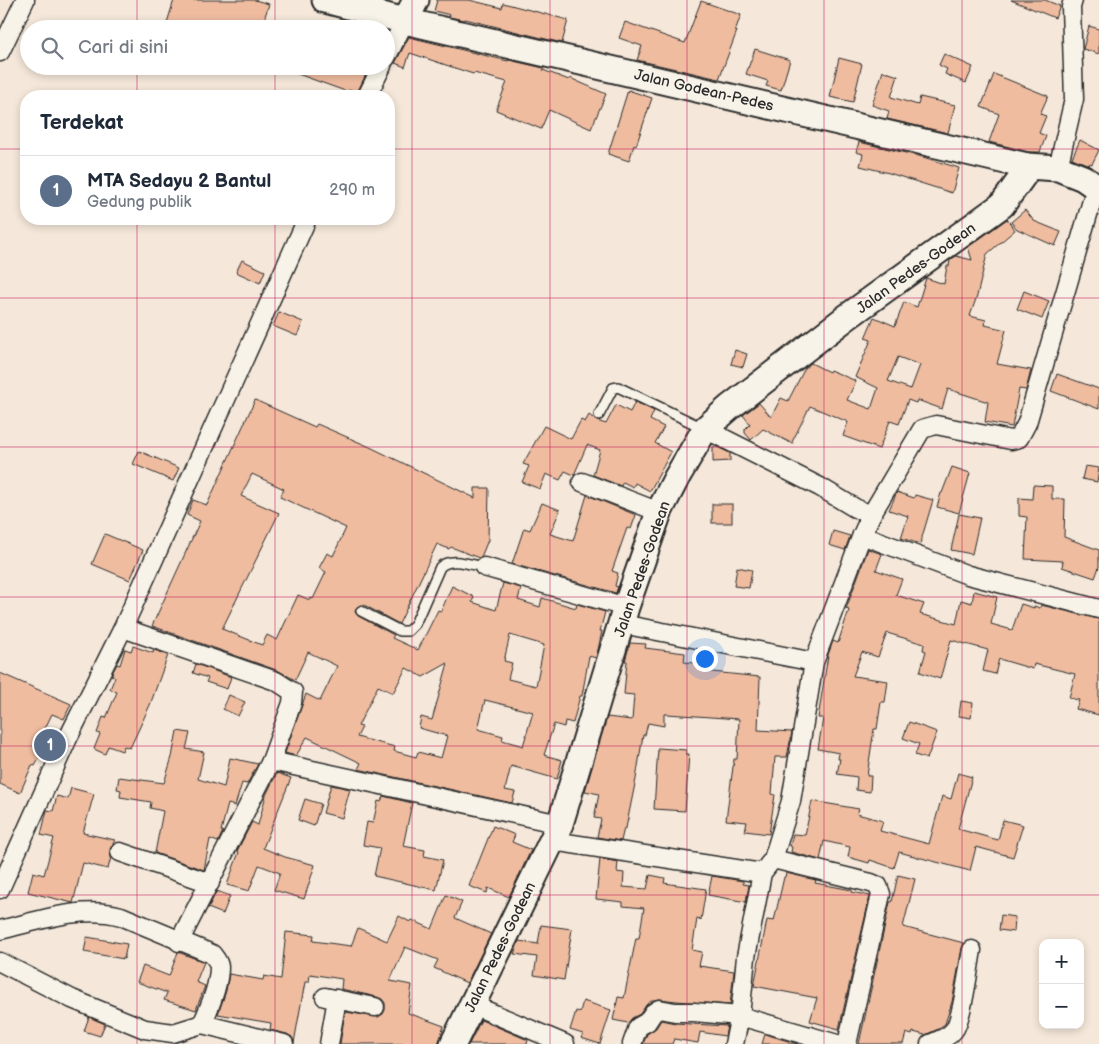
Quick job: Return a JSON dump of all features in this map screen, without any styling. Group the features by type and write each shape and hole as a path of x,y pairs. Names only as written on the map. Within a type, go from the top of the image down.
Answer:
{"street":[{"path":"0,52 25,0"},
{"name":"Jalan Godean-Pedes","path":"325,0 410,11 652,78 1026,166 1058,168 1083,178 1098,188"},
{"path":"1058,168 1074,98 1072,0"},
{"path":"395,40 410,11"},
{"path":"370,90 378,75"},
{"name":"Jalan Pedes-Godean","path":"453,1044 556,832 624,615 660,512 677,476 705,429 730,407 840,323 1002,205 1023,176 1026,166"},
{"path":"734,1044 740,1016 746,957 768,866 791,802 814,662 862,535 871,515 922,429 936,425 1011,440 1019,438 1027,423 1098,188"},
{"path":"0,889 68,738 123,628 304,225"},
{"path":"705,429 820,486 855,508 871,515"},
{"path":"582,482 660,512"},
{"path":"862,535 968,575 1099,609"},
{"path":"491,569 624,615 814,662"},
{"path":"123,628 276,681 291,689 294,695 271,760 179,942"},
{"path":"271,760 359,779 556,832 871,882 878,886 881,894 848,1044"},
{"path":"120,852 210,882"},
{"path":"0,930 66,915 107,912 212,954 219,966 211,1004 202,1024"},
{"path":"930,1044 947,1037 955,1028 972,950"},
{"path":"0,962 72,999 145,1029 173,1033 202,1024 284,1044"},
{"path":"329,1044 331,998 375,1007"},
{"path":"472,1005 565,1044"},
{"path":"632,1044 638,1027 650,1020 656,1010 740,1016 837,1044"}],"lane":[{"path":"599,415 613,388 618,387 705,429"},
{"path":"361,611 400,631 408,631 415,624 440,567 444,563 451,561 491,569"}],"building":[{"path":"174,0 255,0 269,4 264,20 168,20"},
{"path":"437,0 469,0 502,8 503,3 568,20 562,43 465,19 449,17 450,15 434,11"},
{"path":"1011,0 1045,0 1060,6 1055,18"},
{"path":"701,1 741,15 719,79 637,60 642,46 619,38 625,22 685,43"},
{"path":"1089,26 1099,29 1099,54 1083,49"},
{"path":"409,37 544,68 543,70 569,80 570,78 606,94 591,129 549,110 541,129 496,110 507,82 473,74 410,53 405,67 395,63"},
{"path":"755,49 790,60 781,90 766,86 768,81 746,74"},
{"path":"944,54 973,67 966,83 945,74 947,69 939,65"},
{"path":"839,58 862,64 853,102 830,97"},
{"path":"883,71 898,76 891,97 918,105 920,97 955,105 948,133 887,119 889,111 872,105"},
{"path":"994,74 1048,96 1040,114 1046,116 1039,133 1046,136 1040,152 1029,152 989,142 999,114 981,107"},
{"path":"301,75 366,75 358,90 342,90"},
{"path":"628,90 652,98 629,161 608,154"},
{"path":"1080,140 1099,150 1092,164 1090,163 1089,165 1072,158"},
{"path":"859,142 923,157 959,168 952,193 860,166 863,154 856,152"},
{"path":"1025,210 1034,221 1061,232 1055,246 1017,229 1011,222"},
{"path":"1007,219 1015,230 987,254 970,316 986,320 985,325 1006,330 997,364 1031,370 1026,390 1019,389 1012,427 985,422 988,402 948,389 942,409 917,400 916,403 908,400 899,424 890,421 879,449 843,436 848,422 810,406 792,442 793,444 763,429 751,440 745,433 745,429 750,424 743,415 759,403 771,417 781,398 788,401 805,368 811,363 829,372 830,370 856,381 847,400 871,409 878,388 855,377 871,340 865,338 874,317 895,326 904,302 917,307 926,278 944,284 950,260 956,256 972,260 968,247","holes":["898,357 920,365 911,389 888,381"]},
{"path":"242,260 265,271 260,283 236,272"},
{"path":"1024,291 1049,301 1042,319 1017,309"},
{"path":"279,312 303,322 297,336 273,326"},
{"path":"735,350 747,354 743,367 731,364"},
{"path":"1057,374 1099,389 1099,409 1051,391"},
{"path":"255,400 315,427 317,424 370,447 475,498 475,488 489,488 488,540 481,557 479,558 451,547 449,549 437,544 399,624 364,605 356,608 355,612 358,616 394,635 392,638 418,650 438,610 441,611 452,586 474,597 472,602 496,610 503,583 521,588 518,600 540,607 542,598 576,608 577,604 605,612 596,658 589,656 582,696 580,696 573,723 565,721 564,727 554,724 544,755 562,760 557,779 511,766 505,790 515,792 512,803 358,769 361,763 307,737 296,756 285,753 306,694 320,701 337,666 308,652 295,680 279,671 152,626 200,521 187,515 193,500 207,505","holes":["252,474 284,489 280,497 346,528 333,556 327,553 319,568 326,572 313,599 311,598 310,600 298,595 277,640 267,635 262,645 222,629 279,513 241,496","510,635 544,645 536,686 508,679 512,663 504,661","448,663 432,720 421,717 419,728 447,736 441,758 418,752 416,757 394,751 395,747 357,737 362,727 358,726 378,686 393,693 406,668 423,677","485,700 533,712 523,746 502,740 503,736 478,729"]},
{"path":"635,402 654,411 650,420 664,427 655,443 671,452 650,491 635,483 633,487 623,482 621,486 593,475 600,450 587,445 574,475 565,471 560,480 546,474 540,489 522,482 529,466 523,464 544,426 571,439 581,420 585,422 589,415 597,421 606,424 616,405 630,412"},
{"path":"713,447 730,453 730,461 713,462"},
{"path":"139,451 179,468 173,481 133,464"},
{"path":"1085,466 1099,468 1097,482 1082,479"},
{"path":"952,467 970,473 959,513 937,507"},
{"path":"1033,485 1052,486 1052,499 1065,499 1064,537 1099,550 1099,567 1095,578 1062,567 1063,561 1025,559 1027,517 1019,516 1019,498 1032,499"},
{"path":"897,492 914,498 915,495 933,500 920,544 901,538 908,516 889,510"},
{"path":"587,495 636,515 631,529 627,528 612,571 618,573 615,586 618,587 616,593 512,564 524,528 530,530 542,503 560,510 550,534 573,541"},
{"path":"712,504 732,504 732,523 712,523"},
{"path":"959,514 980,518 972,554 951,550"},
{"path":"833,531 850,536 845,550 829,545"},
{"path":"105,534 143,550 130,580 92,564"},
{"path":"868,549 882,554 876,570 902,579 896,595 924,604 920,614 956,624 961,600 972,603 974,591 997,597 991,624 1012,630 1021,604 1034,608 1034,606 1040,608 1041,605 1099,619 1099,715 1076,709 1079,700 1069,698 1075,674 1034,664 1033,669 999,659 995,674 983,671 988,650 951,640 940,679 920,672 926,651 923,650 924,644 887,633 878,657 862,652 853,676 888,681 885,702 881,702 877,729 874,729 867,776 871,776 870,792 856,790 857,777 837,774 840,759 838,759 839,753 818,749 823,718 818,718 828,655 833,641 838,643 849,610 846,609"},
{"path":"737,567 752,570 749,588 734,586"},
{"path":"630,643 646,644 645,648 685,653 684,662 704,664 703,671 760,677 758,730 792,732 787,757 775,757 772,794 775,795 769,834 745,831 747,822 726,820 734,759 737,759 739,719 664,714 664,726 648,723 645,735 643,735 626,828 624,828 621,841 597,837 601,819 594,818 599,794 585,791 607,717 632,720 634,695 624,694 627,661 625,661"},
{"path":"133,646 153,653 154,650 168,655 150,705 130,748 124,746 122,751 108,746 105,754 94,749 100,734 97,733 103,717 106,718 117,692 110,689 115,677 111,675 117,664 120,665 125,649 131,651"},
{"path":"196,664 231,677 227,689 206,682 208,678 193,673"},
{"path":"0,673 71,704 64,719 52,714 36,747 43,751 35,766 32,765 20,793 0,784"},
{"path":"229,695 245,702 238,716 223,709"},
{"path":"961,701 973,703 971,718 959,716"},
{"path":"909,722 937,732 927,759 915,755 919,744 903,738"},
{"path":"177,731 190,733 186,749 204,752 198,779 224,787 230,758 258,764 247,784 242,783 235,806 228,804 221,831 223,831 218,842 210,839 204,870 155,853 163,811 150,808 151,802 120,797 121,790 117,789 119,777 164,783"},
{"path":"658,748 686,750 686,754 689,754 685,811 654,809"},
{"path":"277,773 291,778 263,848 285,857 315,865 304,899 274,890 280,873 259,865 249,891 227,885 239,852 237,851 252,822 258,825 266,795"},
{"path":"958,773 972,777 958,829 998,840 1003,820 1023,825 1013,857 976,847 970,871 899,852 894,868 870,860 869,863 848,857 850,847 824,841 820,860 791,852 792,847 790,846 793,834 805,835 812,801 859,809 857,814 883,821 880,831 929,844 942,796 951,799"},
{"path":"331,785 350,789 342,818 323,813"},
{"path":"71,788 94,794 83,833 115,840 110,849 111,857 108,869 83,863 73,903 28,892 33,872 44,875 54,838 41,835 47,810 53,811 57,796 68,799"},
{"path":"383,796 412,803 403,846 425,850 424,856 443,860 436,890 374,876 380,848 363,845 367,822 373,823 378,801 381,802"},
{"path":"305,799 321,804 314,826 298,820"},
{"path":"493,826 515,835 512,842 531,850 509,897 488,888 487,893 469,886"},
{"path":"600,859 618,862 617,872 624,873 623,887 647,889 650,875 665,878 664,883 706,889 701,920 697,919 692,950 702,952 699,966 734,971 730,1005 660,999 653,1000 647,1004 640,1014 632,1018 628,1023 613,1020 618,997 624,998 636,938 639,938 644,908 623,906 623,902 596,899"},
{"path":"786,873 816,880 815,883 852,890 852,892 870,896 839,1029 810,1021 817,998 754,986 767,920 774,921"},
{"path":"898,875 915,879 903,927 964,943 952,1002 945,1024 925,1035 913,1032 912,1035 906,1033 903,1044 859,1044 890,902 892,902"},
{"path":"712,876 743,881 743,884 749,885 746,902 708,895"},
{"path":"217,891 230,896 223,914 208,908"},
{"path":"446,895 462,902 455,918 491,934 467,983 434,968 438,960 405,947 390,981 412,985 408,1013 444,1026 438,1044 340,1044 345,1012 378,1017 385,1010 385,1003 377,997 341,989 342,979 310,974 309,982 305,982 294,1043 292,1037 287,1034 270,1030 271,1023 218,1014 226,991 229,974 263,980 264,976 281,979 286,932 314,935 313,941 351,946 358,928 387,941 399,916 410,922 412,920 432,929"},
{"path":"1001,915 1015,917 1014,932 999,930"},
{"path":"541,925 572,929 564,980 534,975 537,957 514,954 519,941 538,944"},
{"path":"87,937 127,944 124,959 84,952"},
{"path":"178,952 204,962 196,982 205,986 196,1010 164,1000 167,993 137,982 143,966 169,976"},
{"path":"583,1001 611,1010 600,1044 581,1038 583,1034 570,1030 576,1011 580,1012"},
{"path":"89,1017 105,1024 100,1036 84,1031"},
{"path":"481,1020 528,1040 527,1044 469,1044"},
{"path":"661,1020 675,1023 727,1026 725,1036 700,1032 698,1043 674,1039 672,1044 643,1044 647,1034 656,1028"},
{"path":"765,1034 798,1044 762,1044"}],"place":[{"name":"MTA Sedayu 2 Bantul","path":"50,745"}]}
